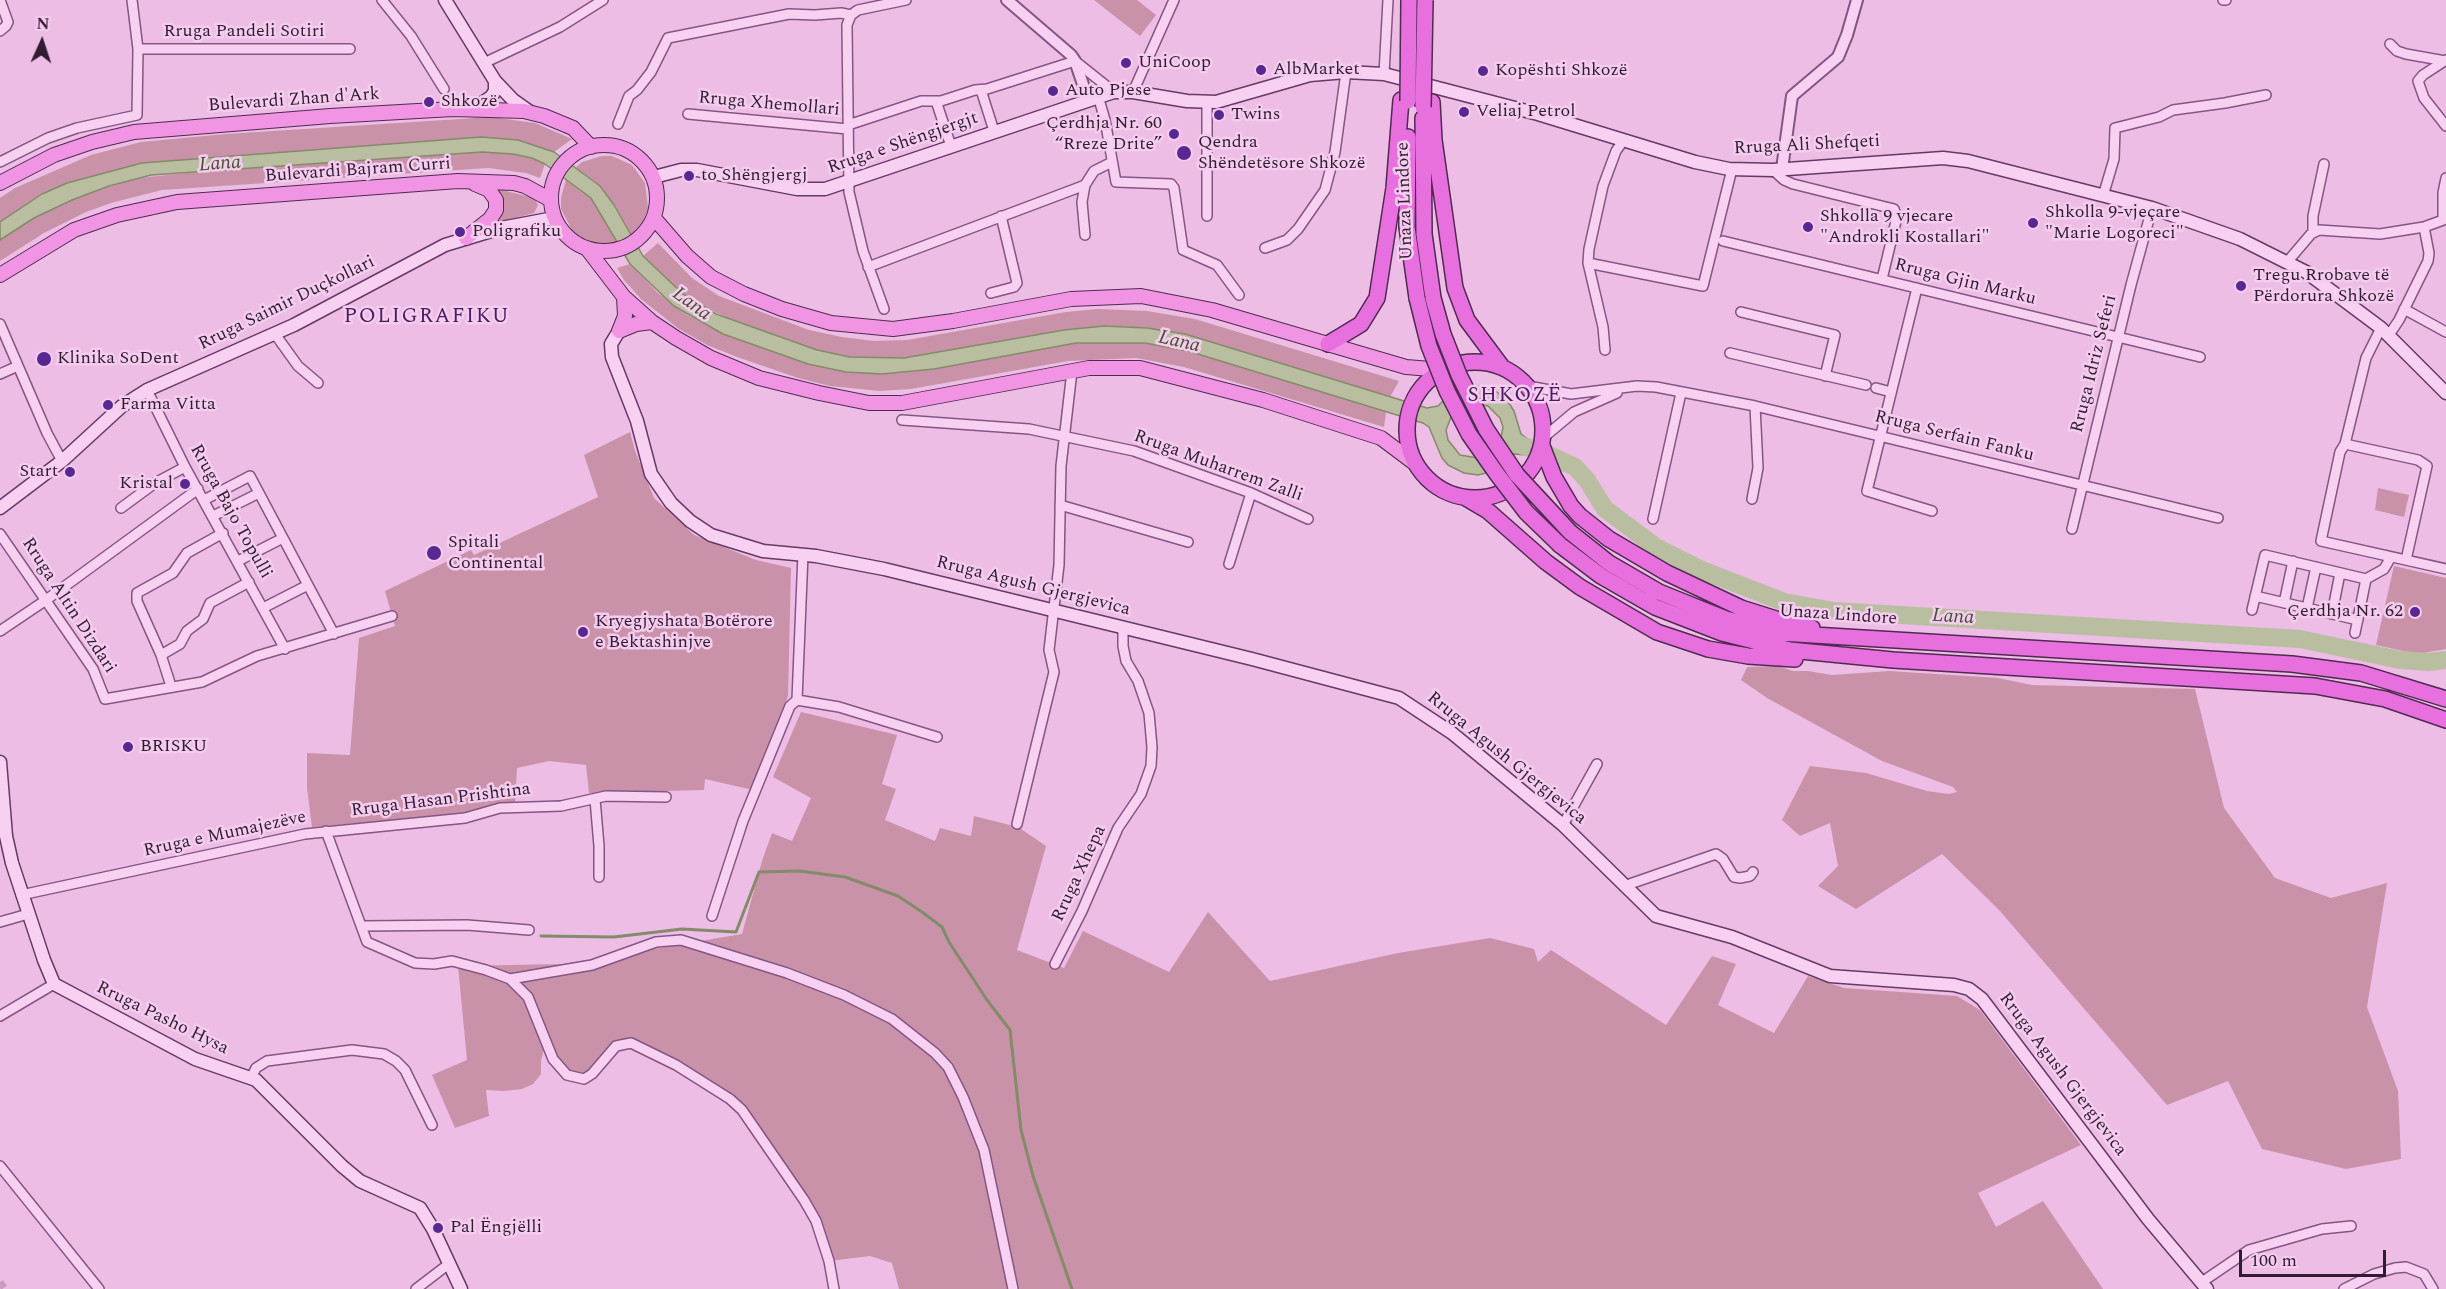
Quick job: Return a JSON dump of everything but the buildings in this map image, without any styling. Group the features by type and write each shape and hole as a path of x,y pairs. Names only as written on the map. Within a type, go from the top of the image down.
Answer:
{"highway":[{"path":"1402,0 1405,101"},
{"path":"1328,344 1361,324 1377,298 1405,101 1409,0"},
{"path":"1425,0 1427,105 1455,288 1467,320 1502,367"},
{"path":"1427,105 1432,0"},
{"name":"Unaza Lindore","path":"1405,101 1407,227 1417,298 1429,346 1447,391 1469,434 1526,513 1560,545 1600,576 1655,607 1689,621 1722,633 1790,650 1893,660 2315,686 2385,699 2446,720"},
{"name":"Unaza Lindore","path":"1427,105 1424,234 1433,298 1456,369 1486,429 1517,475 1570,532 1609,563 1659,592 1707,613 1760,629 1802,636 2316,666 2361,673 2446,699"},
{"path":"1543,464 1518,484 1502,493 1485,498 1466,498 1449,494 1433,485 1413,462 1406,438 1409,411 1422,387 1435,375 1450,366 1467,362 1485,362 1502,367 1528,386 1538,404 1543,420 1543,464 1571,506 1580,516 1610,539 1658,569 1741,608 1809,627 2029,643 2056,650"},
{"path":"1466,498 1488,511 1546,562 1580,587 1632,619 1685,643 1708,649 1770,658 1992,670 2047,670"}],"main road":[{"path":"445,0 456,13 495,81 513,100 531,112"},
{"name":"Rruga Ali Shefqeti","path":"1093,98 1114,92 1133,92 1207,102 1225,101 1310,75 1346,72 1384,74 1506,105 1695,162 1732,169 1777,169 1943,158 1968,161 2152,208 2240,239 2288,261 2334,292 2385,332 2446,393"},
{"path":"473,109 495,91 495,81"},
{"name":"Rruga e Shëngjergjt","path":"654,177 681,170 697,170 810,190 831,188 1093,98"},
{"name":"Bulevardi Zhan d'Ark","path":"0,183 54,155 92,142 134,132 318,117 508,109 531,112 573,128 591,147"},
{"path":"588,250 609,252 628,247 644,235 654,218 658,205 654,177 642,161 628,150 616,146 591,147 575,154 563,164 552,185 551,200 554,218 565,234 588,250 624,297 652,322 711,358 759,378 838,398 902,403 1072,371 1116,366 1162,373 1263,400 1381,438 1413,462"},
{"path":"458,181 486,188 496,200 494,215 466,238"},
{"name":"Bulevardi Bajram Curri","path":"0,275 74,230 146,208 177,202 458,181 514,183 551,200"},
{"name":"Rruga Saimir Duçkollari","path":"0,508 62,461 122,406 147,390 275,334 436,249 466,238 554,218"},
{"path":"654,218 687,256 711,277 744,294 782,309 831,323 893,329 953,321 1071,299 1141,296 1177,301 1212,310 1406,367 1431,369 1450,366"},
{"path":"619,331 625,316 624,297"},
{"path":"619,331 636,324 652,322"},
{"name":"Rruga Agush Gjergjevica","path":"619,331 611,344 612,357 637,421 648,466 663,494 690,520 711,535 763,551 803,554 884,569 1123,627 1399,698 1452,734 1563,825 1656,916 1742,941 1830,976 1954,985 1976,993 2148,1219 2205,1285"},
{"path":"0,762 2,816 12,862 21,895 54,984"},
{"name":"Rruga Pasho Hysa","path":"54,984 195,1059 251,1078 360,1181 420,1208 450,1263 461,1289"}],"street":[{"path":"0,0 8,21 0,31"},
{"name":"Rruga Pandeli Sotiri","path":"0,162 48,138 86,126 137,115 138,49 132,0"},
{"path":"382,0 411,36 444,89"},
{"path":"484,63 560,27 603,0"},
{"path":"618,124 629,96 637,90 651,72 668,38 778,15 841,13 852,15 858,10 906,0"},
{"path":"1007,0 1075,61 1114,92"},
{"path":"1133,92 1174,0"},
{"path":"1384,74 1388,0"},
{"path":"1857,0 1838,57 1831,66 1792,96 1777,169 1784,180 1794,184 1894,209 1897,217 1882,279"},
{"name":"Rruga Xhemollari","path":"852,15 847,25 849,183 858,232 884,309"},
{"path":"2390,44 2397,51 2406,54 2446,60"},
{"name":"Rruga Pandeli Sotiri","path":"138,49 350,49"},
{"path":"2446,60 2423,75 2418,81 2424,98 2446,126"},
{"path":"848,127 921,101 936,101 981,90 1075,61"},
{"path":"1075,61 1105,120 1116,182 1171,184 1174,188 1183,250 1217,265 1239,295"},
{"path":"1265,248 1287,240 1325,190 1338,134 1346,72"},
{"path":"981,90 994,131"},
{"path":"2103,196 2114,159 2115,128 2159,117 2180,108 2214,105 2266,95"},
{"path":"936,101 951,146"},
{"path":"1207,102 1207,216"},
{"name":"Rruga Xhemollari","path":"688,114 848,127"},
{"path":"1605,350 1603,327 1588,263 1589,249 1603,186 1609,167 1623,141"},
{"path":"1085,235 1082,202 1085,185 1094,171 1112,162"},
{"path":"2313,232 2313,216 2324,164"},
{"path":"1588,263 1703,286 1732,169"},
{"path":"2288,261 2313,232 2325,230 2380,234 2424,227 2444,219 2443,193 2446,178"},
{"path":"868,267 1085,185"},
{"name":"Rruga Idriz Seferi","path":"2072,529 2152,208"},
{"path":"991,293 1017,283 1000,216"},
{"path":"2424,227 2429,253 2428,261 2404,309 2366,358 2345,444 2340,452 2321,540 2446,569"},
{"name":"Rruga Gjin Marku","path":"1723,241 2199,357"},
{"path":"1917,288 1867,491 1932,511"},
{"path":"2404,309 2446,332"},
{"path":"1741,312 1835,335 1825,376"},
{"path":"0,324 50,439 62,461"},
{"path":"275,334 298,366 318,383"},
{"path":"1730,353 1866,385"},
{"path":"0,374 18,366"},
{"path":"1017,824 1054,672 1048,650 1059,565 1064,436 1072,371"},
{"name":"Rruga Serfain Fanku","path":"1528,386 1571,394 1646,386 1755,406 2218,518"},
{"path":"1876,388 1891,392"},
{"name":"Rruga Serfain Fanku","path":"1543,442 1574,412 1624,389"},
{"name":"Rruga Bajo Topulli","path":"147,390 185,467 285,649"},
{"path":"1653,519 1681,393"},
{"path":"1752,499 1758,468 1755,406"},
{"name":"Rruga Muharrem Zalli","path":"902,420 994,425 1064,436 1153,457 1251,494 1308,519"},
{"path":"2345,444 2418,460 2427,466 2406,560"},
{"path":"121,508 155,483 185,467"},
{"path":"204,500 250,476 334,634"},
{"path":"0,631 198,489"},
{"path":"213,516 259,493"},
{"path":"1230,564 1251,494"},
{"path":"1060,506 1188,542"},
{"path":"223,533 187,553 177,570 137,593 136,601 161,655 171,686 202,682 257,656 392,616"},
{"name":"Rruga Altin Dizdari","path":"0,534 93,669 105,699 171,686"},
{"path":"238,561 283,538"},
{"path":"712,915 743,821 790,706 797,700 803,554"},
{"path":"2252,610 2265,555 2366,579 2384,569 2391,557"},
{"path":"2284,603 2293,561"},
{"path":"2307,608 2316,567"},
{"path":"2332,614 2340,573"},
{"path":"2355,633 2366,579"},
{"path":"161,655 180,644 187,631 203,620 210,603 249,582"},
{"path":"263,608 308,585"},
{"path":"2255,596 2358,620"},
{"name":"Rruga Xhepa","path":"1055,964 1082,911 1118,828 1142,794 1151,766 1149,713 1138,681 1126,661 1123,627"},
{"path":"797,700 839,707 937,737"},
{"path":"1563,825 1597,764"},
{"name":"Rruga Hasan Prishtina","path":"326,831 465,818 512,807 561,806 606,796 666,796"},
{"path":"595,799 599,877"},
{"name":"Rruga e Mumajezëve","path":"21,895 286,837 326,831 367,942 415,963 434,964 452,961 510,979 528,998 553,1059 567,1075 584,1078 592,1074 616,1046 631,1043 676,1065 742,1110 785,1171 816,1221 829,1261 834,1289"},
{"path":"1624,886 1716,855 1723,859 1734,877 1750,876 1753,872"},
{"path":"0,922 28,914"},
{"path":"363,926 467,925 529,930"},
{"path":"510,979 592,965 656,942 681,940 787,973 844,995 892,1019 935,1053 948,1067 963,1097 984,1150 1013,1289"},
{"path":"0,1016 54,984"},
{"path":"251,1078 256,1068 267,1061 352,1050 384,1054 405,1070 432,1125"},
{"path":"0,1166 99,1289"},
{"path":"2205,1285 2249,1250 2322,1228 2351,1226"},
{"path":"416,1289 450,1263"},
{"path":"2344,1289 2374,1274 2406,1267 2424,1274 2433,1289"}],"shaded area":[{"path":"1094,0 1137,0 1156,15 1140,36"},
{"path":"491,117 535,123 572,139 554,152 518,140 481,137 142,163 67,183 42,194 0,222 0,198 15,188 91,155 141,142 226,134"},
{"path":"482,152 513,154 532,158 545,164 540,178 526,173 488,168 162,190 86,212 44,233 0,261 0,240 34,218 88,193 139,178 245,167"},
{"path":"602,156 612,156 632,165 645,183 648,208 642,223 631,235 600,186 575,168 582,162"},
{"path":"566,179 591,198 618,242 601,245 591,243 572,230 561,209 561,198"},
{"path":"494,188 534,198 538,205 534,213 491,224"},
{"path":"658,243 692,278 719,296 809,330 842,337 874,341 907,340 1066,312 1098,309 1147,311 1195,319 1399,381 1390,397 1185,334 1121,326 1064,330 904,358 850,357 817,350 745,326 696,303 674,286 643,256"},
{"path":"630,264 657,292 687,315 724,334 808,364 846,372 882,374 935,369 1076,343 1145,343 1188,351 1386,412 1384,427 1184,367 1136,358 1068,361 911,389 879,391 830,386 798,378 737,357 707,345 679,329 641,299 624,280 617,268"},
{"name":"Kryegjyshata Botërore e Bektashinjve","path":"630,432 654,498 694,535 756,560 791,568 788,696 753,790 705,779 704,790 589,793 586,765 549,761 517,768 515,804 453,815 312,827 307,788 307,753 350,755 359,638 395,626 385,591 471,550 474,555 598,497 584,455"},
{"path":"2378,488 2409,495 2404,517 2375,510"},
{"name":"Çerdhja Nr. 62","path":"2394,566 2446,578 2446,649 2417,654 2376,645"},
{"path":"1778,666 1793,671 1832,675 1889,671 1998,678 2032,685 2195,689 2224,808 2275,878 2331,898 2387,883 2367,1007 2398,1091 2401,1159 2346,1169 2262,1149 2228,1081 2167,1105 2000,911 1942,854 1856,909 1818,886 1838,866 1830,823 1800,836 1782,820 1810,766 1866,773 1927,791 1949,794 1957,792 1953,787 1882,761 1767,698 1741,680 1747,667"},
{"path":"801,712 897,735 882,784 896,789 885,820 935,841 940,828 971,836 974,816 1018,827 1046,846 1017,950 1064,968 1083,931 1169,972 1208,912 1270,981 1398,953 1490,938 1534,949 1538,962 1551,950 1666,1025 1712,956 1736,964 1718,1005 1774,1033 1808,976 1844,988 1957,996 1980,1010 2081,1145 1978,1193 1996,1227 2043,1201 2103,1289 899,1289 892,1263 870,1256 829,1261 816,1221 752,1122 711,1087 623,1043 598,1067 575,1079 544,1048 541,1074 533,1084 522,1089 486,1090 489,1116 455,1128 432,1075 467,1060 458,966 564,964 742,934 772,833 792,841 811,798 773,777"}],"water":[{"path":"481,137 518,140 554,152 600,186 614,205 643,256 683,294 716,314 817,350 850,357 904,358 1064,330 1104,326 1147,328 1185,334 1427,408 1438,406 1448,396 1467,387 1478,386 1497,392 1507,400 1514,411 1521,434 1531,441 1527,455 1514,454 1486,473 1478,475 1464,473 1448,465 1442,458 1429,427 1423,423 1188,351 1145,343 1076,343 934,369 882,374 846,372 808,364 723,334 674,306 630,264 591,198 545,164 532,158 513,154 482,152 151,175 109,186 72,200 34,218 0,240 0,222 42,194 67,183 142,163","holes":["1470,403 1488,406 1500,418 1503,427 1500,444 1494,451 1478,458 1460,455 1448,440 1446,430 1453,412"]}],"waterway":[{"name":"Lana","path":"1509,441 1547,454 1575,467 1587,480 1605,509 1656,547 1704,571 1784,602 1834,611 2300,639 2400,660 2429,662 2446,660"},
{"path":"541,936 614,937 682,929 736,932 759,872 800,871 845,877 898,896 942,927 949,942 987,1000 1010,1030 1021,1130 1033,1176 1072,1289"}],"tunnel":[{"path":"0,1282 5,1289"}],"place":[{"name":"UniCoop","path":"1126,63"},
{"name":"AlbMarket","path":"1261,70"},
{"name":"Kopështi Shkozë","path":"1483,71"},
{"name":"Auto Pjese","path":"1053,91"},
{"name":"Shkozë","path":"429,102"},
{"name":"Veliaj Petrol","path":"1464,112"},
{"name":"Twins","path":"1219,115"},
{"name":"Çerdhja Nr. 60 “Rreze Drite”","path":"1174,134"},
{"name":"Qendra Shëndetësore Shkozë","path":"1184,153"},
{"name":"to Shëngjergj","path":"689,176"},
{"name":"Shkolla 9-vjeçare \"Marie Logoreci\"","path":"2033,223"},
{"name":"Shkolla 9 vjecare \"Androkli Kostallari\"","path":"1808,227"},
{"name":"Poligrafiku","path":"460,232"},
{"name":"Tregu Rrobave të Përdorura Shkozë","path":"2241,286"},
{"name":"Klinika SoDent","path":"44,359"},
{"name":"Farma Vitta","path":"108,405"},
{"name":"Start","path":"70,472"},
{"name":"Kristal","path":"185,484"},
{"name":"Spitali Continental","path":"434,553"},
{"name":"Çerdhja Nr. 62","path":"2415,612"},
{"name":"Kryegjyshata Botërore e Bektashinjve","path":"583,632"},
{"name":"BRISKU","path":"128,747"},
{"name":"Pal Ëngjëlli","path":"438,1228"}],"district":[{"name":"POLIGRAFIKU","path":"427,318"},
{"name":"SHKOZË","path":"1515,397"}]}
